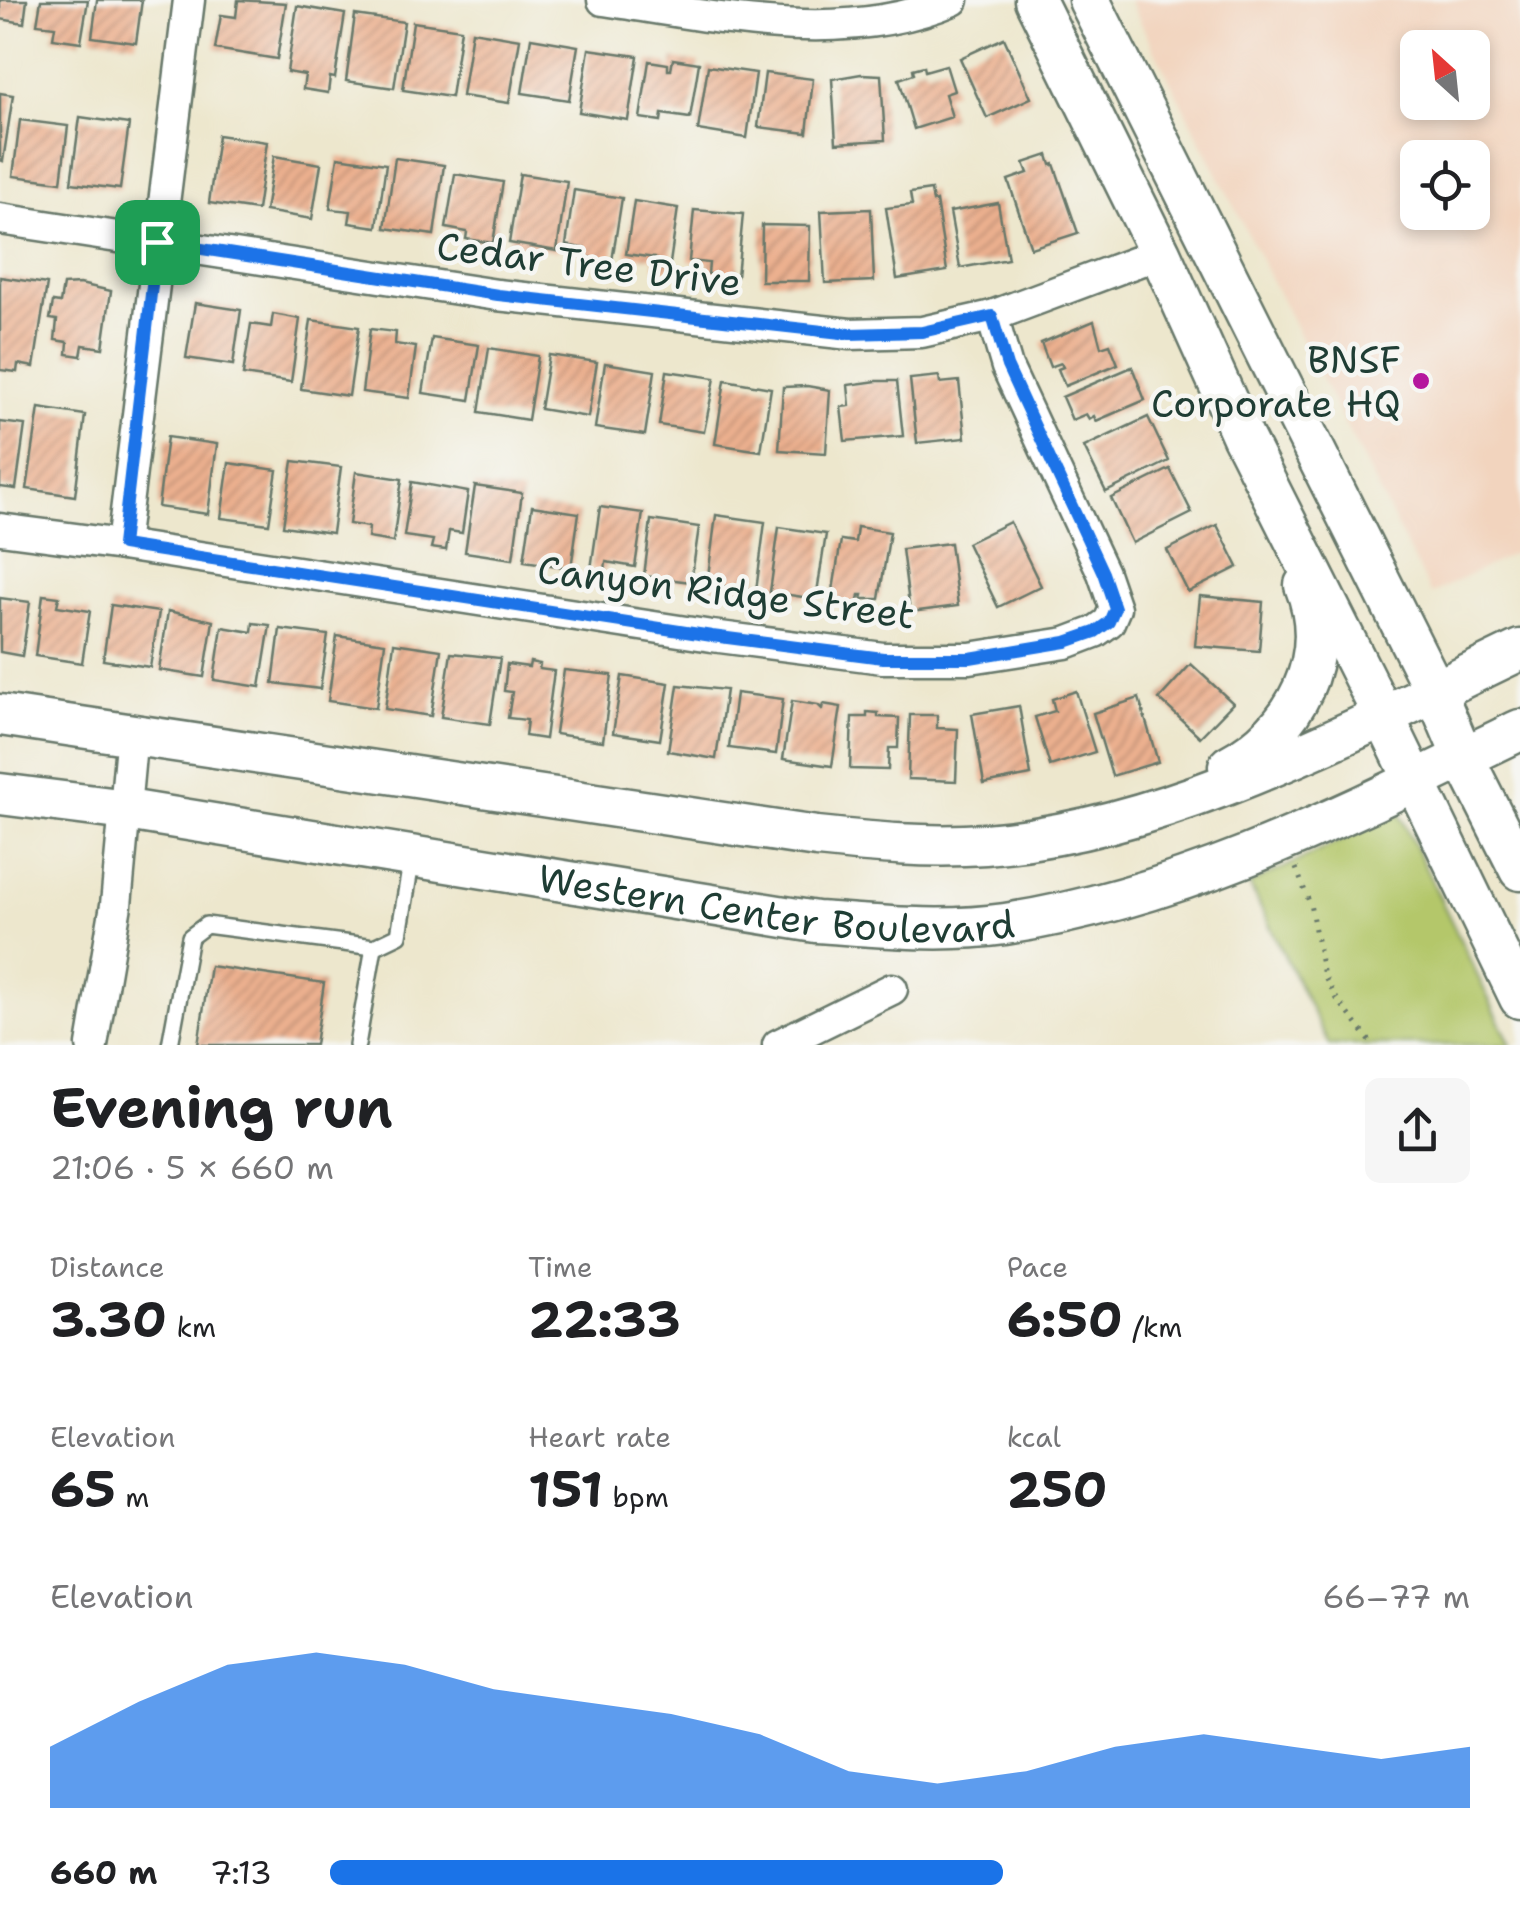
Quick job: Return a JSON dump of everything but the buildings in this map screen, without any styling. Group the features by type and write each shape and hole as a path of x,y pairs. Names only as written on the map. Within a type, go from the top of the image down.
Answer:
{"main road":[{"path":"1035,0 1160,253 1243,436 1520,998"},
{"path":"1089,0 1435,690 1520,870"},
{"path":"1141,812 1256,752 1296,705 1308,681 1314,634 1306,589 1240,462 1243,436"},
{"name":"Western Center Boulevard","path":"0,714 798,834 898,846 986,844 1080,828 1191,798 1255,774 1520,650"},
{"name":"Western Center Boulevard","path":"0,794 127,810 816,922 928,929 1002,924 1141,893 1251,856 1520,730"}],"street":[{"path":"122,545 189,0"},
{"path":"604,0 731,9 848,26 890,21 954,0"},
{"name":"Cedar Tree Drive","path":"0,219 498,295 850,334 922,332 992,316 1160,253"},
{"name":"Canyon Ridge Street","path":"0,529 883,658 970,658 1066,642 1095,632 1109,622 1115,608 1103,573 1007,366 992,316"},
{"path":"92,1045 116,905 132,733"},
{"path":"778,1045 892,989"}],"lane":[{"path":"170,1045 190,937 206,925 374,947 399,935 413,855"},
{"path":"356,1045 374,947"}],"path":[{"path":"1251,856 1264,882 1295,866 1310,904 1324,976 1373,1045"}],"shaded area":[{"name":"BNSF Corporate HQ","path":"1129,0 1520,0 1520,550 1431,594"}],"green space":[{"path":"1399,813 1511,1045 1329,1045 1249,884"}],"place":[{"name":"BNSF Corporate HQ","path":"1421,381"}],"route":[{"path":"157,242 498,295 850,334 922,332 992,316 1007,366 1103,573 1115,608 1109,622 1095,632 1066,642 970,658 883,658 712,636 122,545 157,242"}]}
